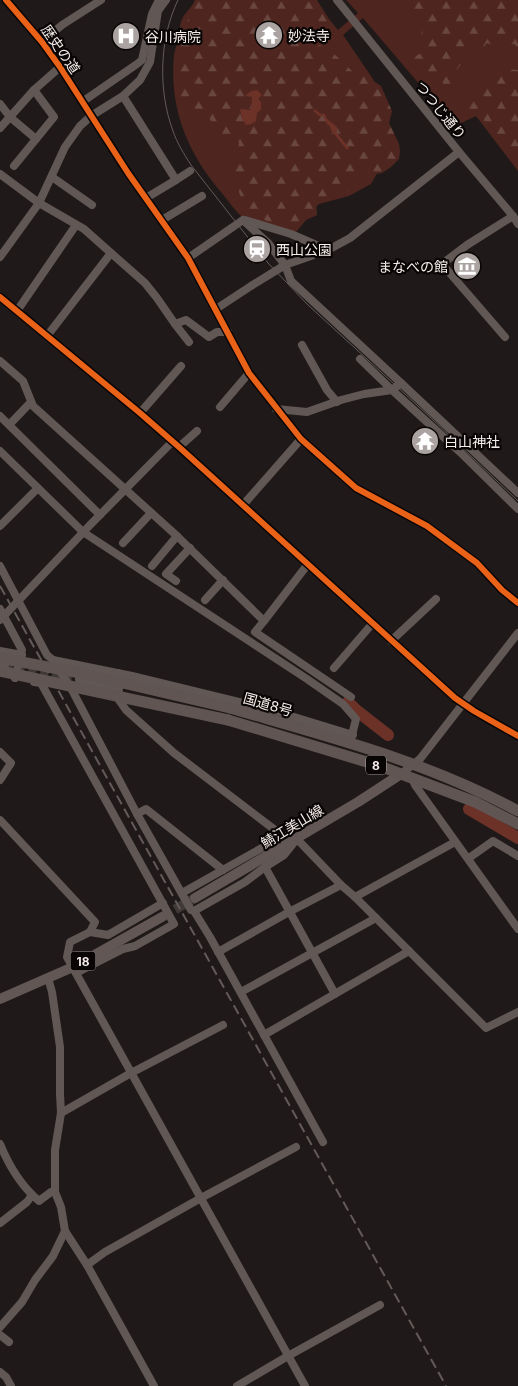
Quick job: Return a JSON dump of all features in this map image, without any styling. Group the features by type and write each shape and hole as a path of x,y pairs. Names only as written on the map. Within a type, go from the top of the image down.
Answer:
{"highway":[{"name":"国道8号","path":"1,665 80,672 229,714 407,776 475,802 518,824"},
{"name":"国道8号","path":"229,714 352,739 469,786 518,810"}],"main road":[{"name":"鯖江美山線","path":"195,898 358,802 407,776"},
{"name":"18","path":"0,999 48,978 74,970 162,917"}],"street":[{"name":"歴史の道","path":"6,0 42,42 60,67 91,116 188,258 249,372 301,439 356,488 427,526 458,548 477,563 502,590 518,603"},
{"path":"82,102 142,60 152,14 159,0"},
{"path":"1,253 39,204 64,148 80,126 91,116 123,96 140,80 150,62 158,11 166,0"},
{"name":"つつじ通り","path":"337,0 518,224"},
{"path":"42,42 95,1"},
{"path":"0,128 34,90 60,67"},
{"path":"14,166 54,117 34,90"},
{"path":"123,96 176,180"},
{"path":"0,104 10,117 36,139"},
{"path":"216,309 285,265 328,250 350,238 459,152"},
{"path":"146,198 190,171"},
{"path":"0,174 39,204 84,229 145,283 189,342"},
{"path":"52,177 92,205"},
{"path":"162,220 202,196"},
{"path":"505,338 442,264 513,216"},
{"path":"243,220 291,234 328,250"},
{"path":"188,258 243,220"},
{"path":"243,220 268,243 285,265 291,280 518,493"},
{"path":"17,311 76,225"},
{"path":"47,336 111,253"},
{"path":"0,297 176,444 463,705 518,736"},
{"path":"175,324 186,320 209,337 217,332 228,332"},
{"path":"302,345 327,390 337,402"},
{"path":"360,359 518,509"},
{"path":"0,361 23,381 33,406 190,548 264,621"},
{"path":"140,413 181,366"},
{"path":"220,407 249,372"},
{"path":"276,409 307,412 364,394 392,390 402,383"},
{"path":"10,425 31,402"},
{"path":"0,416 100,514"},
{"path":"15,678 22,650 1,615 19,599 100,514 176,444 197,431"},
{"path":"243,505 301,439"},
{"path":"0,451 83,532 307,678 343,704 356,719 352,739 268,709 118,673 54,660"},
{"path":"0,526 38,488"},
{"path":"123,544 151,513"},
{"path":"152,566 177,536"},
{"path":"176,581 166,574 190,548"},
{"path":"249,640 308,564"},
{"path":"0,566 47,655 54,660 72,690 137,814 191,910 194,911 241,992 324,1142"},
{"path":"205,600 223,580"},
{"path":"391,641 436,599"},
{"path":"334,668 372,624"},
{"path":"255,632 351,697"},
{"path":"518,633 407,776 518,928"},
{"path":"0,651 22,655"},
{"path":"118,673 120,700 126,710 174,753 283,836 297,839 486,1028 518,1012"},
{"path":"0,675 41,683 174,924 135,946 123,949 74,970"},
{"path":"79,679 118,688"},
{"path":"72,690 242,729 321,752 352,757"},
{"path":"0,752 11,763 0,780"},
{"path":"137,814 146,809 223,870"},
{"path":"0,820 95,922 90,932"},
{"path":"182,893 283,836"},
{"path":"194,911 244,882 284,855 297,839"},
{"path":"468,858 493,841 518,856"},
{"path":"355,897 455,842"},
{"path":"264,867 335,994"},
{"path":"218,952 341,885"},
{"path":"163,903 108,935 90,932 70,942 67,957 305,1386"},
{"path":"241,992 376,918"},
{"path":"264,1035 409,952"},
{"path":"48,978 52,992 60,1047 62,1113 55,1150 55,1192 61,1207 65,1231 87,1265 154,1386"},
{"path":"62,1113 131,1073 223,1025"},
{"path":"0,1144 19,1180 32,1196 39,1201 55,1192"},
{"path":"87,1265 105,1252 200,1198 296,1147"},
{"path":"0,1223 32,1196"},
{"path":"0,1327 22,1302 35,1280 53,1256 65,1231"},
{"path":"237,1386 380,1305"},
{"path":"0,1335 9,1342"},
{"path":"0,1372 11,1386"}],"green space":[{"name":"西山公園","path":"195,0 317,0 338,30 358,13 346,0 518,0 518,171 476,116 455,126 363,18 343,35 373,79 386,111 392,147 371,184 349,196 319,204 292,232 247,220 232,206 209,177 190,145 178,111 174,93 174,55 180,37 181,22"},
{"name":"西山公園","path":"197,0 314,0 330,25 314,42 332,52 353,72 364,75 381,86 392,111 389,123 399,144 399,159 382,173 351,178 349,191 316,203 317,215 306,220 296,232 247,215 239,192 239,177 230,166 237,157 239,142 221,135 207,115 181,106 179,99 176,55 191,11 195,7"},
{"path":"413,0 518,0 518,54 515,44 495,46 487,43 481,50 472,46 455,71 461,75 461,79 456,82 451,94 436,74 432,77 422,73 411,59 421,53 422,19 415,18 410,10 415,1"},
{"path":"504,69 518,70 518,167 479,114 462,112 460,102 480,83 488,78 492,80"}],"shaded area":[{"path":"257,90 262,95 258,99 261,102 261,109 257,113 256,121 246,125 242,119 240,109 251,110 252,97 245,96 251,91"},
{"path":"315,109 321,114 325,114 327,119 337,127 337,133 349,148 347,150 331,130 323,116 319,116 313,111"}],"waterway":[{"path":"348,702 388,735"},
{"path":"469,809 518,838"}],"tunnel":[{"path":"5,665 79,679"},
{"path":"162,917 195,898"}],"tram line":[{"path":"178,0 167,31 164,48 163,82 168,115 173,131 191,165 268,263 307,304 518,501"}],"railway":[{"path":"0,586 446,1386"}],"cycle path":[{"path":"6,0 42,42 60,67 128,173 188,258 249,373 301,439 356,488 427,526 477,563 502,590 518,603"},
{"path":"0,297 179,447 455,698 518,736"}],"place":[{"name":"妙法寺","path":"269,35"},
{"name":"谷川病院","path":"126,36"},
{"name":"西山公園","path":"257,249"},
{"name":"まなべの館","path":"467,266"},
{"name":"白山神社","path":"425,441"}]}
